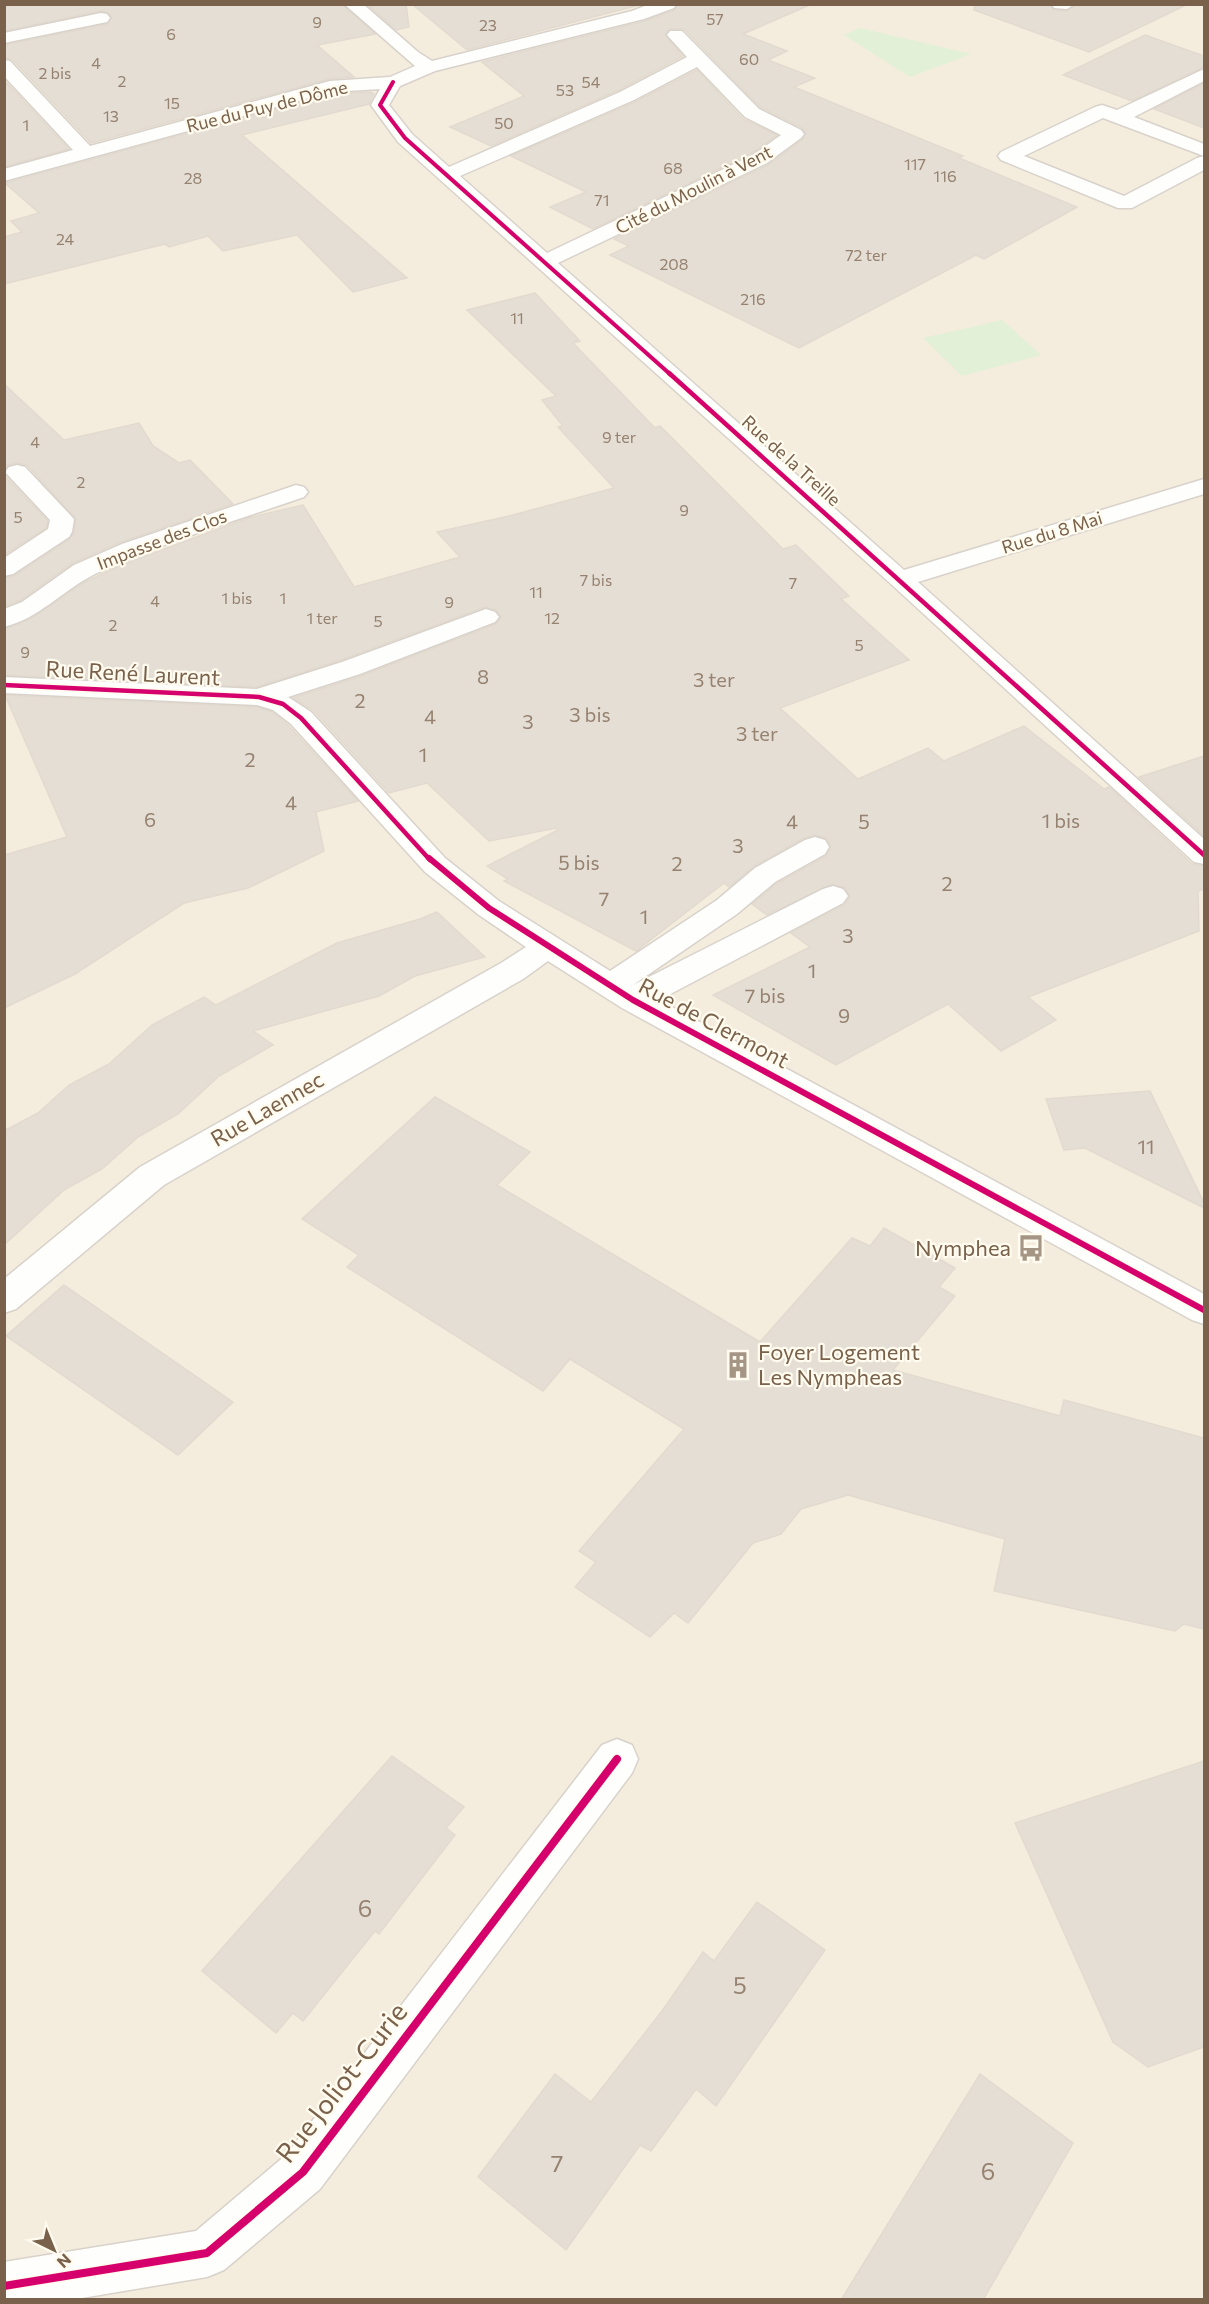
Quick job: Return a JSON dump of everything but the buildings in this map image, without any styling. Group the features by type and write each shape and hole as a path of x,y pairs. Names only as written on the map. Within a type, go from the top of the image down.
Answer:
{"street":[{"path":"352,4 412,56 429,67"},
{"name":"Rue du Puy de Dôme","path":"4,175 330,87 393,82 429,67 638,15 668,4"},
{"path":"1060,4 1067,4"},
{"path":"4,38 101,18"},
{"name":"Cité du Moulin à Vent","path":"542,261 560,256 760,159 794,134 752,113 676,35"},
{"path":"446,175 627,96 699,58"},
{"path":"4,65 86,153"},
{"path":"1118,117 1204,74"},
{"name":"Rue de la Treille","path":"393,82 380,105 405,138 900,579 1204,855"},
{"path":"1101,111 1118,117 1204,160 1125,204 1008,156 1101,111"},
{"path":"4,569 60,532 62,519 17,472"},
{"name":"Rue du 8 Mai","path":"900,579 1204,486"},
{"name":"Impasse des Clos","path":"4,619 31,607 83,570 131,549 296,492"},
{"path":"259,697 351,668 486,617"},
{"name":"Rue René Laurent","path":"4,685 259,697"},
{"name":"Rue de Clermont","path":"259,697 283,704 301,718 435,865 489,908 548,947 621,993 1204,1310"},
{"path":"621,993 765,875 814,847"},
{"path":"621,993 833,896"},
{"name":"Rue Laennec","path":"4,1299 152,1176 512,971 548,947"},
{"name":"Rue Joliot-Curie","path":"4,2286 207,2253 303,2172 617,1759"}],"shaded area":[{"path":"5,5 1204,5 1204,2299 5,2300"}],"green space":[{"path":"860,28 971,54 910,77 844,35"},
{"path":"1002,320 1041,355 962,376 923,338"}],"cycle path":[{"path":"393,82 380,105 405,138 900,579 1204,855"},
{"path":"4,685 259,697 283,704 301,718 435,865 489,908 548,947 633,1000 1204,1310"},
{"path":"4,2286 207,2253 303,2172 617,1759"}],"place":[{"name":"Nymphea","path":"1031,1248"},
{"name":"Foyer Logement Les Nympheas","path":"738,1365"}]}
